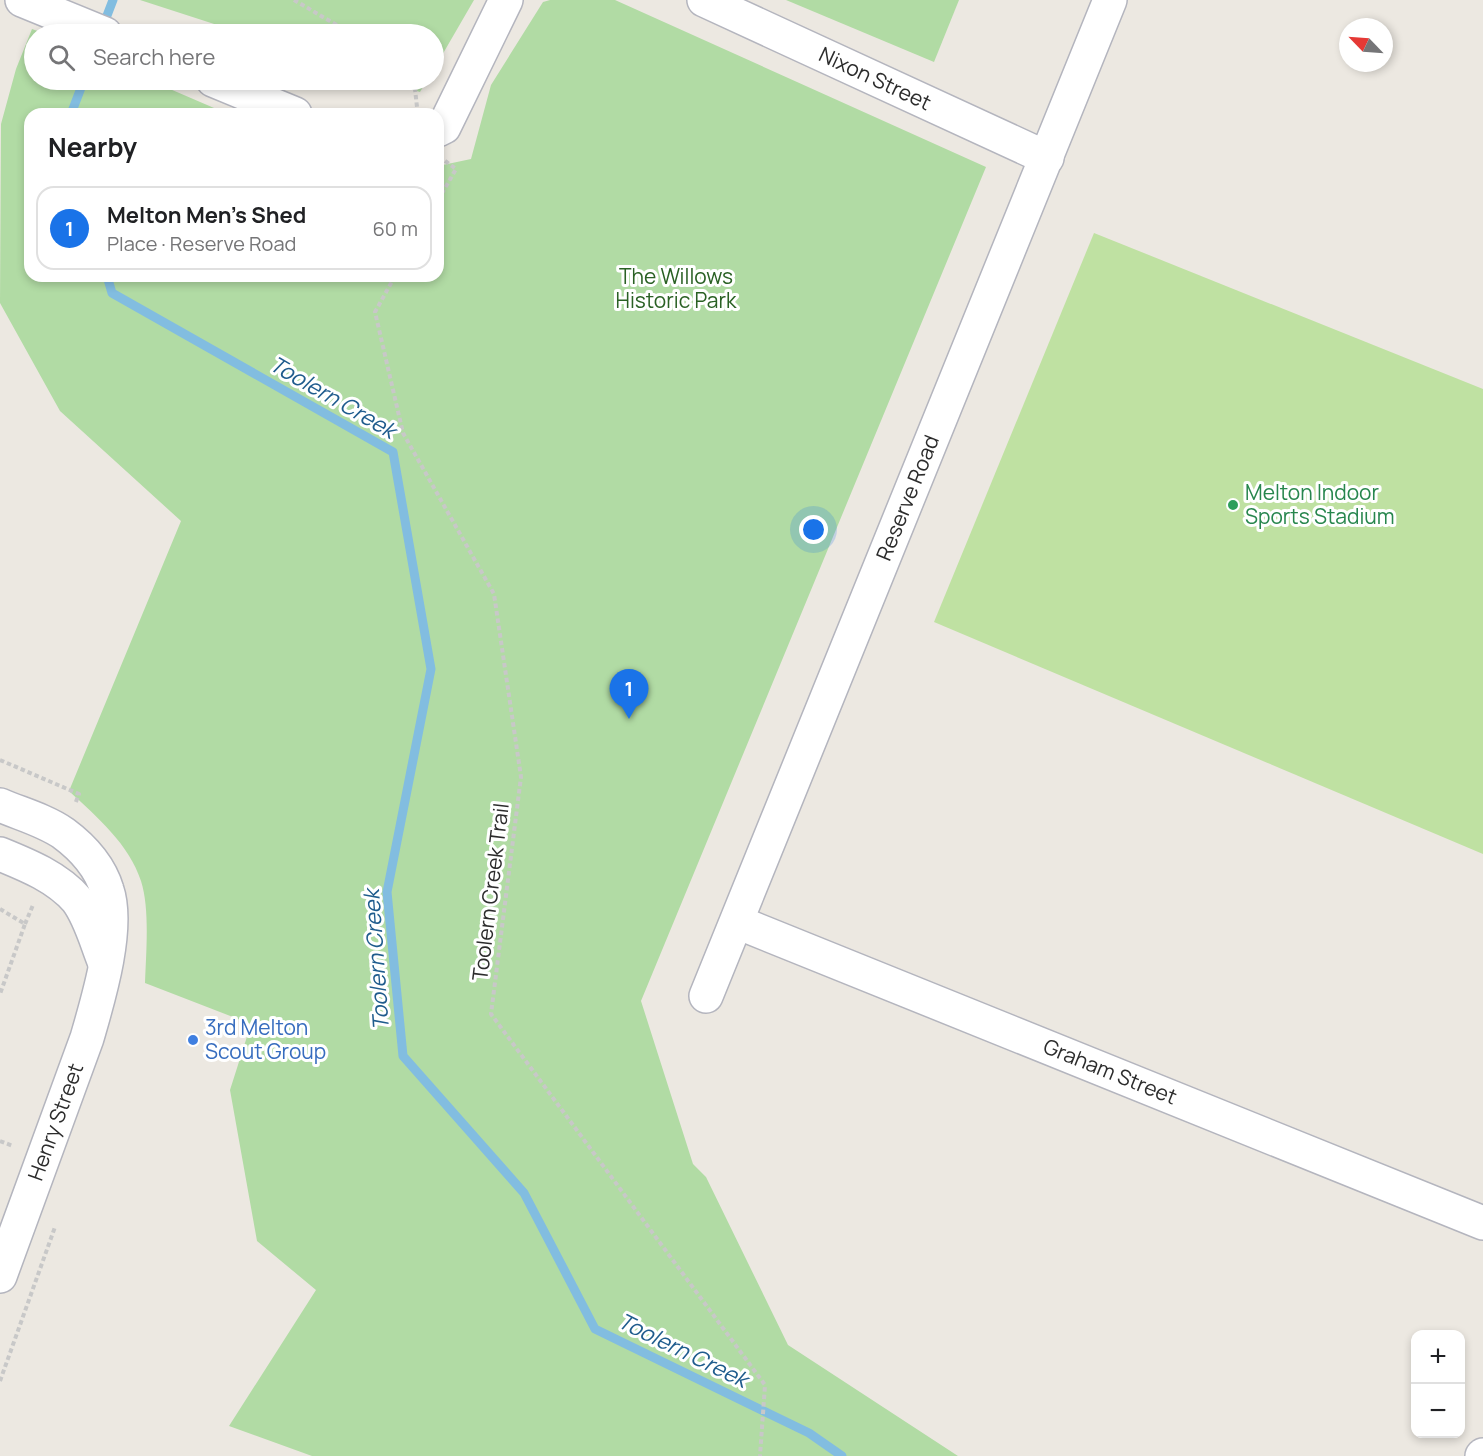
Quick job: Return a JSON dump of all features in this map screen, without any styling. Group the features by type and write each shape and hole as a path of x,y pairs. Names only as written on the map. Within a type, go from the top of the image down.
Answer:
{"street":[{"path":"22,0 80,24"},
{"path":"444,127 506,0"},
{"name":"Nixon Street","path":"704,0 1047,158"},
{"name":"Reserve Road","path":"706,996 1110,0"},
{"path":"237,90 281,108"},
{"name":"Henry Street","path":"0,805 63,833 83,849 100,873 108,890 112,914 98,1000 87,1038 0,1276"},
{"path":"0,854 30,866 77,900 87,917 105,965"},
{"name":"Graham Street","path":"737,922 1483,1223"}],"path":[{"path":"294,0 335,24"},
{"path":"415,90 417,108"},
{"path":"444,159 456,169 444,190"},
{"name":"Toolern Creek Trail","path":"392,282 375,312 404,433 494,594 521,777 491,1014 765,1385 760,1456"},
{"path":"0,909 25,924 0,994"}],"green space":[{"path":"140,0 474,0 444,52 444,24 214,24"},
{"name":"The Willows Historic Park","path":"550,0 615,0 986,167 641,1001 693,1164 706,1177 788,1345 958,1456 312,1456 229,1426 316,1290 257,1241 230,1090 251,1024 145,983 146,905 136,868 111,832 69,791 181,521 60,411 0,303 1,124 24,49 24,90 172,90 214,108 24,108 24,282 444,282 444,165 471,159 491,85 543,2"},
{"path":"786,0 959,0 934,62"},
{"name":"Melton Indoor Sports Stadium","path":"1094,233 1483,389 1483,854 934,622"}],"waterway":[{"name":"Toolern Creek","path":"104,24 113,0"},
{"name":"Toolern Creek","path":"73,108 80,90"},
{"name":"Toolern Creek","path":"109,282 112,293 393,452 431,669 387,892 403,1056 524,1193 595,1329 809,1433 842,1456"}],"place":[{"name":"Melton Indoor Sports Stadium","path":"1233,505"},
{"name":"Melton Men's Shed","path":"629,719"},
{"name":"3rd Melton Scout Group","path":"193,1040"}]}
